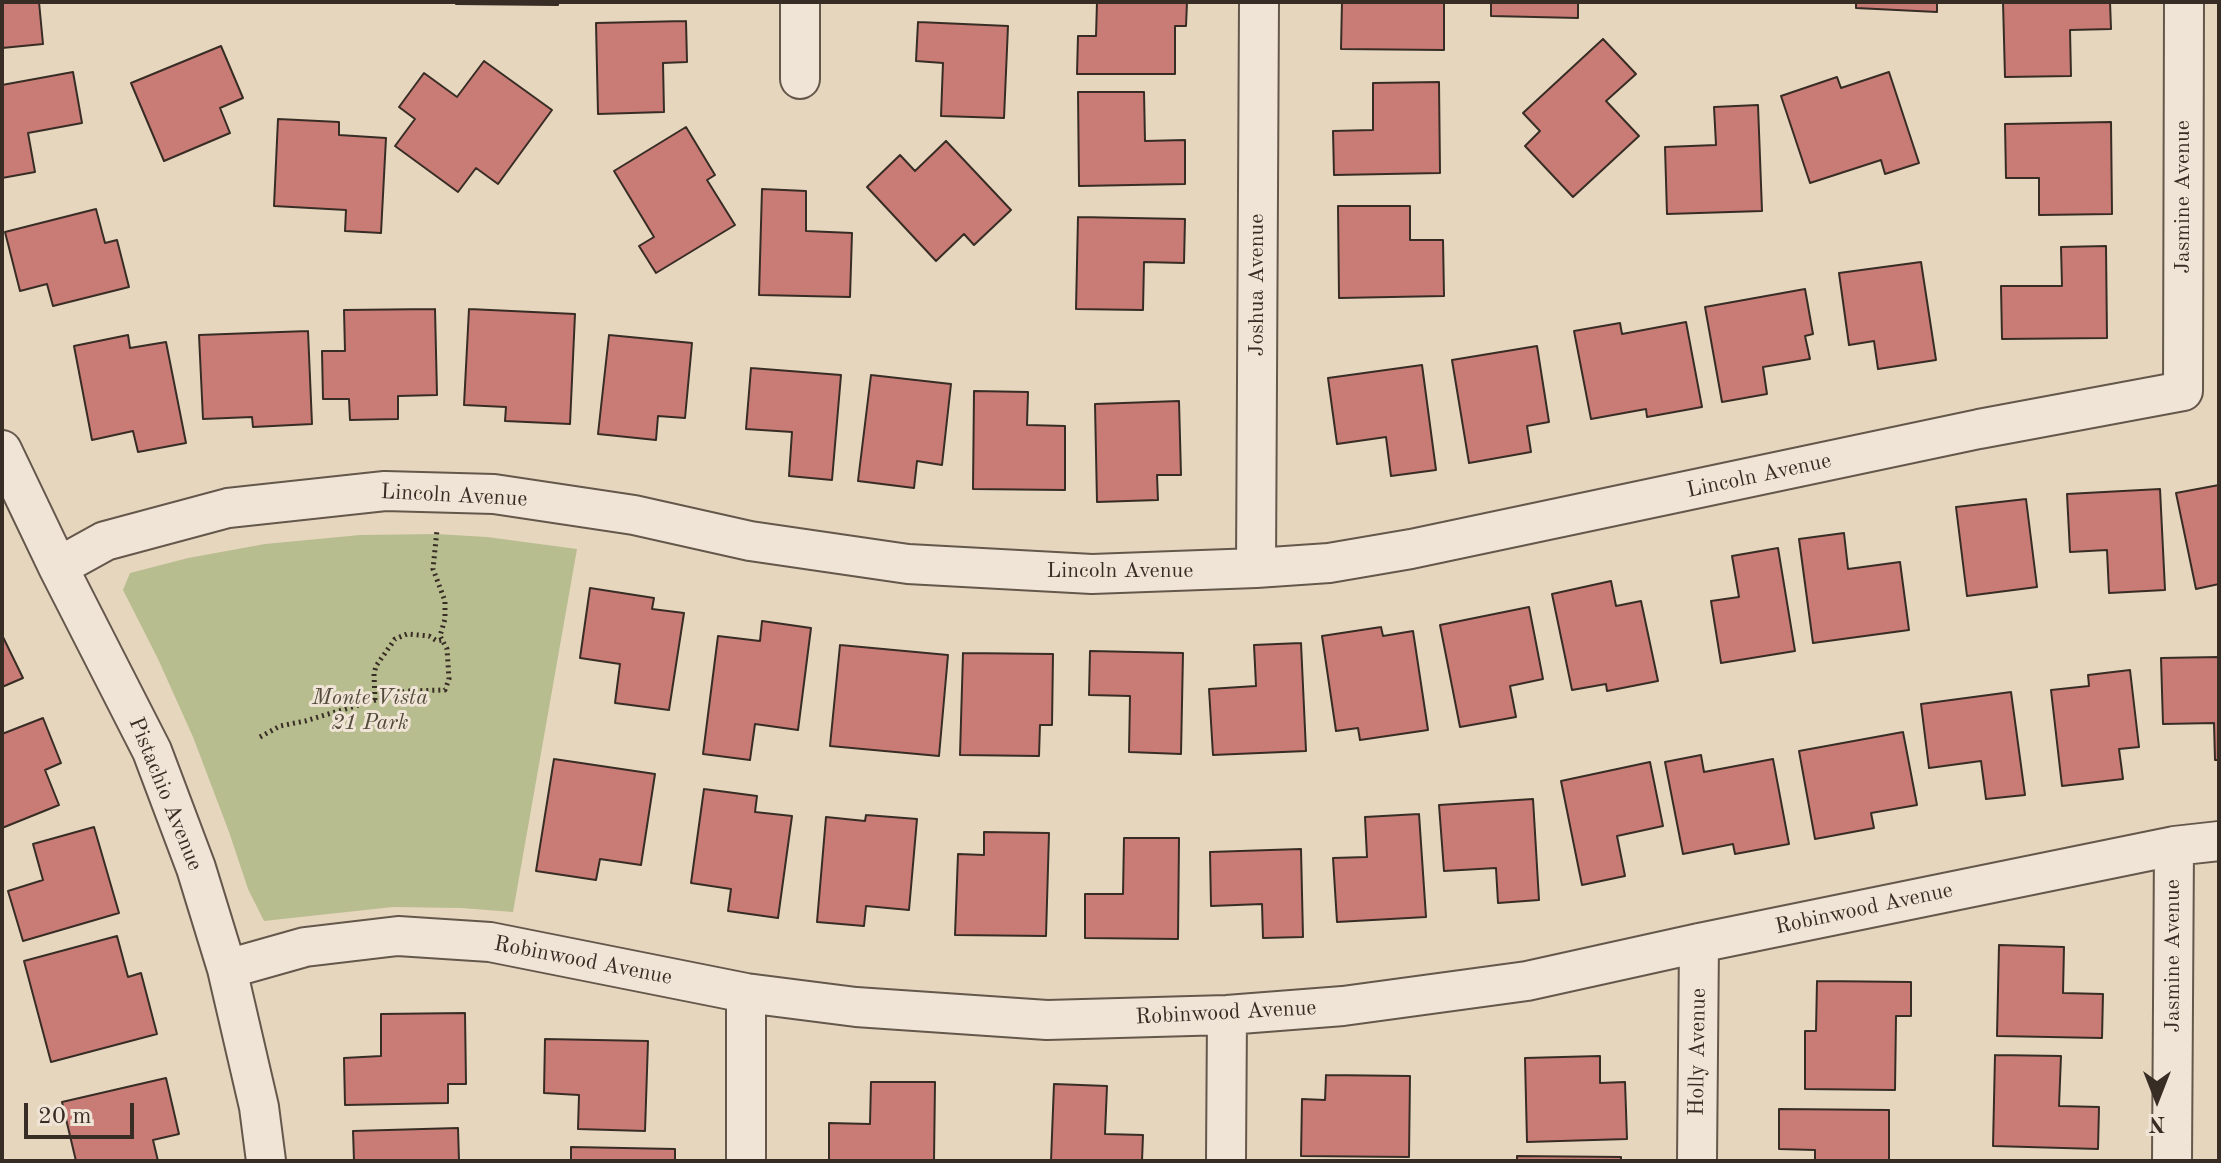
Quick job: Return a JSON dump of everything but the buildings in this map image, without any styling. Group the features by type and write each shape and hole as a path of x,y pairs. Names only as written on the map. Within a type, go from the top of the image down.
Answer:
{"street":[{"path":"800,2 800,79"},
{"name":"Joshua Avenue","path":"1256,568 1259,2"},
{"name":"Jasmine Avenue","path":"2183,391 2184,2"},
{"name":"Lincoln Avenue","path":"58,567 105,541 228,508 385,491 509,496 634,515 750,541 908,564 1092,574 1329,563 1411,549 1979,429 2183,391"},
{"name":"Pistachio Avenue","path":"2,450 152,751 196,868 227,969 259,1107 266,1161"},
{"name":"Robinwood Avenue","path":"227,969 305,947 398,936 490,942 746,993 856,1007 1047,1020 1227,1015 1343,1006 1527,981 2174,846 2219,841"},
{"name":"Jasmine Avenue","path":"2172,1161 2174,846"},
{"name":"Holly Avenue","path":"1697,1161 1699,943"},
{"path":"746,993 746,1161"},
{"path":"1226,1161 1227,1015"}],"path":[{"path":"260,737 280,726 406,691 445,690 449,679 447,649 440,636 445,619 445,601 433,569 437,528"},
{"path":"375,700 376,666 395,639 407,634 442,640"}],"green space":[{"name":"Monte Vista 21 Park","path":"360,535 487,537 577,549 513,912 393,907 264,921 248,889 193,737 123,590 130,573 188,558 265,544"}]}
